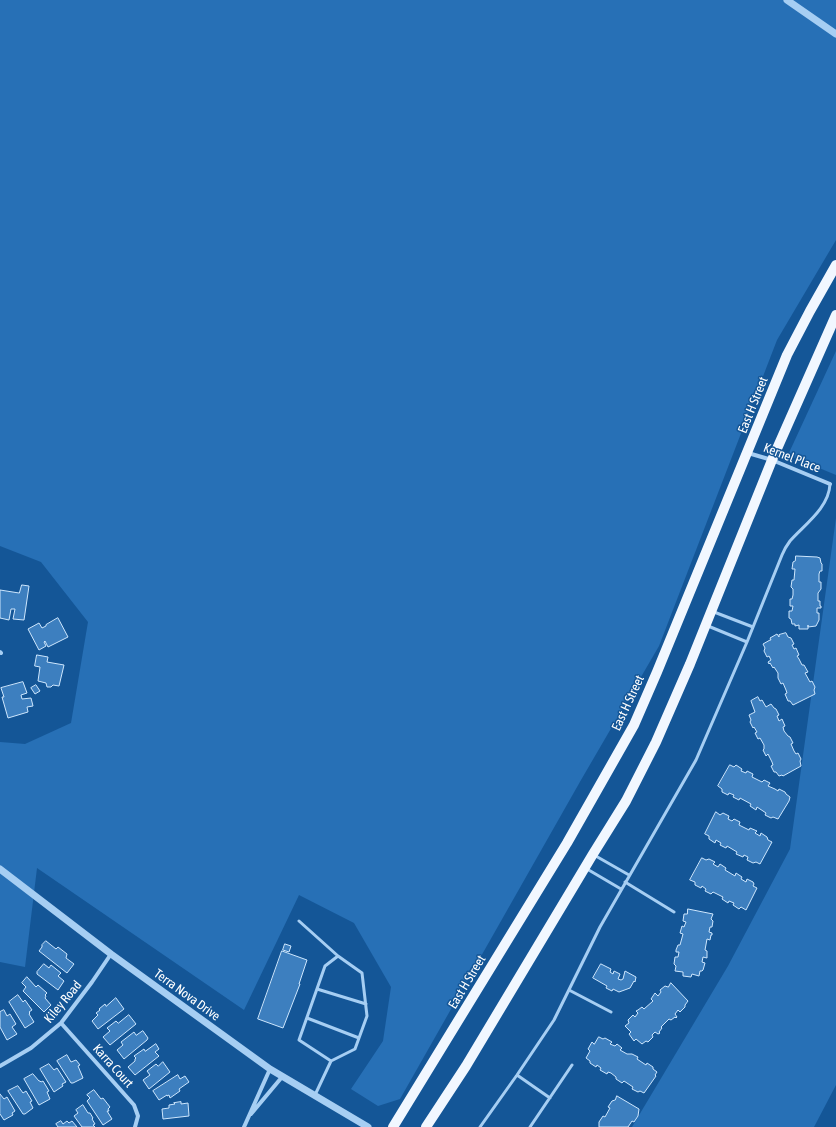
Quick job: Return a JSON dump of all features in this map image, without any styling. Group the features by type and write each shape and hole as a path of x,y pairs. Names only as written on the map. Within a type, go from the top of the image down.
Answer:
{"main road":[{"name":"East H Street","path":"393,1127 567,843 634,724 658,672 788,355 810,311 836,265"},
{"path":"426,1127 466,1066 626,801 656,742 706,626 772,460 836,316"}],"street":[{"path":"787,0 836,34"},
{"name":"Kernel Place","path":"748,452 772,460 830,484"},
{"name":"Terra Nova Drive","path":"0,868 111,954 270,1069 368,1127"},
{"name":"Kiley Road","path":"0,1066 31,1048 62,1023 111,954"},
{"name":"Karra Court","path":"62,1023 134,1105 138,1116 135,1127"},
{"path":"244,1127 270,1069"},
{"path":"247,1119 282,1077"}],"lane":[{"path":"480,1127 554,1020 600,927 696,760 747,642 782,555 789,542 818,512 830,490 830,484"},
{"path":"712,611 753,627"},
{"path":"706,626 747,642"},
{"path":"593,854 629,875"},
{"path":"585,868 621,889"},
{"path":"625,882 674,912"},
{"path":"299,921 338,956 362,973 366,1004 367,1016 355,1049 331,1061 314,1096"},
{"path":"331,1061 299,1040 325,966 338,956"},
{"path":"317,989 366,1004"},
{"path":"569,990 611,1012"},
{"path":"307,1018 359,1038"},
{"path":"530,1127 572,1065"},
{"path":"517,1075 550,1098"}],"shaded area":[{"path":"0,0 836,0 836,240 777,340 659,646 581,780 400,1099 378,1106 351,1089 383,1041 391,987 354,923 299,895 244,1010 37,868 25,967 0,962 0,742 25,744 71,723 88,622 41,562 0,546"},
{"path":"836,351 836,475 788,455"},
{"path":"836,518 836,1085 814,1127 632,1127 728,966 790,849"}],"building":[{"path":"796,556 817,557 820,558 822,564 822,571 820,571 819,574 821,589 818,593 818,601 820,601 821,608 817,608 819,620 816,626 808,627 808,629 799,629 799,625 795,626 795,624 792,624 791,619 789,618 789,611 792,611 793,606 790,606 790,599 792,599 793,595 793,589 791,587 792,580 794,580 795,569 792,569"},
{"path":"22,585 29,586 24,620 13,619 15,609 11,609 9,620 0,618 0,590 19,593"},
{"path":"58,618 68,637 48,647 45,641 46,646 39,650 28,629 39,623 42,628"},
{"path":"786,633 788,637 791,638 794,644 792,645 794,649 796,648 799,655 797,656 808,672 805,673 815,687 815,694 793,705 790,701 788,701 785,694 787,693 786,690 783,683 781,684 778,678 778,673 768,662 771,660 769,656 767,657 764,651 765,648 763,644 771,640 770,638 777,634 779,637 779,635"},
{"path":"37,655 48,657 47,662 64,665 59,686 53,685 51,687 47,687 46,683 38,681 40,667 35,666"},
{"path":"23,682 27,693 21,695 22,699 31,698 33,706 27,707 28,712 8,718 1,688"},
{"path":"36,685 40,691 35,694 31,688"},
{"path":"758,697 760,701 762,700 766,707 771,704 776,709 779,715 777,716 779,721 782,719 785,726 783,727 784,731 793,743 791,744 794,751 796,754 798,753 801,759 801,766 783,776 779,776 776,772 774,772 771,766 773,765 772,762 768,754 766,756 763,750 764,745 760,738 758,739 755,733 757,732 750,722 751,720 749,715 755,712 751,701"},
{"path":"730,765 734,767 736,765 742,769 741,771 746,773 747,771 753,774 752,777 762,782 764,780 770,783 768,786 778,791 779,789 785,792 790,797 778,819 765,815 766,813 757,807 756,810 750,806 751,804 740,798 739,800 733,797 734,795 729,793 728,795 722,792 722,789 718,786"},
{"path":"716,812 720,815 723,813 729,816 728,819 732,821 734,819 740,822 739,825 749,830 750,828 757,831 755,833 760,836 761,833 772,842 760,864 747,860 748,857 744,855 743,857 736,854 737,852 727,846 726,848 720,845 721,843 716,840 715,843 709,839 709,836 705,834"},
{"path":"702,858 715,862 713,864 718,867 720,864 726,868 725,870 735,876 736,873 746,882 747,879 753,882 753,886 757,888 746,910 741,907 739,909 733,905 734,903 729,901 728,903 722,899 723,897 713,892 711,894 705,891 706,889 702,886 701,888 695,885 695,882 690,880"},
{"path":"688,909 713,914 711,919 713,921 712,927 710,927 709,932 712,933 712,935 710,940 707,939 705,950 707,951 707,958 703,957 702,962 705,963 703,970 700,971 699,976 692,974 691,977 683,976 683,972 675,971 676,966 674,964 675,957 678,957 679,952 676,952 676,950 678,945 680,945 683,934 680,933 682,926 684,927 686,922 683,921 684,914 687,914"},
{"path":"46,941 56,949 58,947 67,954 66,958 74,964 67,973 39,951"},
{"path":"285,944 291,946 289,952 283,950"},
{"path":"282,951 307,960 300,984 283,1028 258,1019"},
{"path":"44,964 49,968 51,965 61,973 58,976 64,981 58,990 37,974"},
{"path":"601,964 611,969 610,972 613,974 614,971 620,974 618,979 623,979 625,971 636,977 635,982 634,981 630,988 619,992 606,988 607,986 593,978"},
{"path":"27,977 36,987 38,985 47,993 45,998 51,1005 44,1012 23,991 26,987 22,983"},
{"path":"671,983 688,1001 685,1007 680,1012 678,1010 675,1014 677,1017 671,1020 669,1019 661,1027 660,1033 658,1034 655,1032 652,1035 653,1037 648,1042 646,1041 642,1044 636,1039 634,1041 629,1034 631,1032 625,1026 629,1023 628,1020 633,1015 635,1017 638,1013 636,1011 642,1007 644,1009 653,1001 651,999 655,993 658,996 661,992 660,990 665,986 668,987"},
{"path":"18,995 23,1002 25,1000 32,1010 29,1014 34,1022 25,1028 9,1002"},
{"path":"116,998 124,1009 98,1029 92,1021 98,1015 96,1013 105,1004 106,1006"},
{"path":"4,1010 7,1016 10,1014 16,1024 12,1027 17,1034 7,1040 0,1027 0,1012"},
{"path":"129,1015 136,1024 110,1045 103,1037 110,1031 107,1028 116,1021 118,1023"},
{"path":"143,1031 148,1038 147,1040 124,1059 117,1050 123,1045 121,1042 134,1032 136,1035"},
{"path":"599,1037 603,1039 605,1038 612,1042 610,1044 615,1046 617,1044 622,1048 620,1050 638,1057 637,1059 646,1065 647,1063 653,1067 653,1069 657,1072 655,1075 656,1076 644,1093 632,1089 633,1087 624,1081 622,1083 611,1073 608,1072 607,1074 600,1070 601,1068 597,1065 596,1067 590,1063 590,1061 586,1058 590,1051 588,1049 592,1042 594,1044"},
{"path":"156,1044 159,1049 155,1052 159,1056 135,1075 128,1067 135,1061 136,1058 134,1056 144,1049 145,1051"},
{"path":"67,1055 71,1062 76,1060 80,1065 78,1066 83,1078 73,1083 71,1083 57,1061"},
{"path":"163,1062 170,1072 149,1089 143,1080 150,1075 147,1071 156,1064 158,1066"},
{"path":"49,1064 54,1070 57,1068 66,1082 54,1092 40,1069"},
{"path":"33,1074 39,1081 43,1081 49,1091 47,1092 50,1099 39,1105 24,1079"},
{"path":"178,1075 180,1079 185,1076 189,1082 170,1098 169,1095 167,1095 159,1100 153,1091"},
{"path":"18,1086 23,1093 26,1091 32,1101 30,1102 33,1108 25,1114 23,1114 8,1091"},
{"path":"94,1090 110,1107 108,1109 109,1111 107,1111 112,1119 103,1125 87,1101 90,1098 87,1095"},
{"path":"0,1094 4,1099 7,1097 15,1111 12,1113 13,1115 4,1120 0,1114"},
{"path":"617,1096 639,1109 638,1116 628,1127 599,1127 599,1122 603,1116 605,1117 610,1108 608,1107"},
{"path":"181,1102 181,1104 188,1103 189,1116 163,1119 162,1109 169,1108 169,1105 175,1104 174,1103"},
{"path":"83,1105 93,1118 92,1119 95,1124 93,1125 95,1127 82,1127 74,1116 78,1113 76,1110"},
{"path":"61,1121 63,1124 67,1121 69,1123 72,1121 77,1127 58,1127 56,1124"}]}
